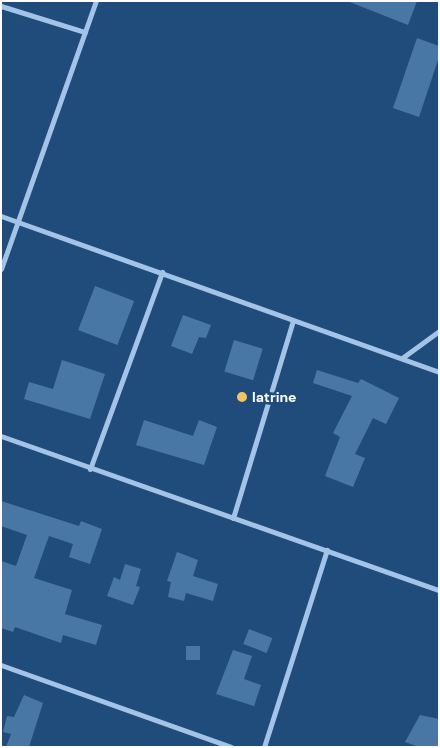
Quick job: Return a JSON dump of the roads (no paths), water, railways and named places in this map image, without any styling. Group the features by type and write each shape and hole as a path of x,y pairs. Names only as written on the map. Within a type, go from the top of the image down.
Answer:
{"street":[{"path":"1,269 96,1"},
{"path":"1,6 85,32"},
{"path":"1,216 439,372"},
{"path":"90,468 162,272"},
{"path":"233,518 293,321"},
{"path":"402,358 439,331"},
{"path":"1,436 439,590"},
{"path":"264,747 327,550"},
{"path":"1,665 231,747"}],"place":[{"name":"latrine","path":"242,397"}]}
